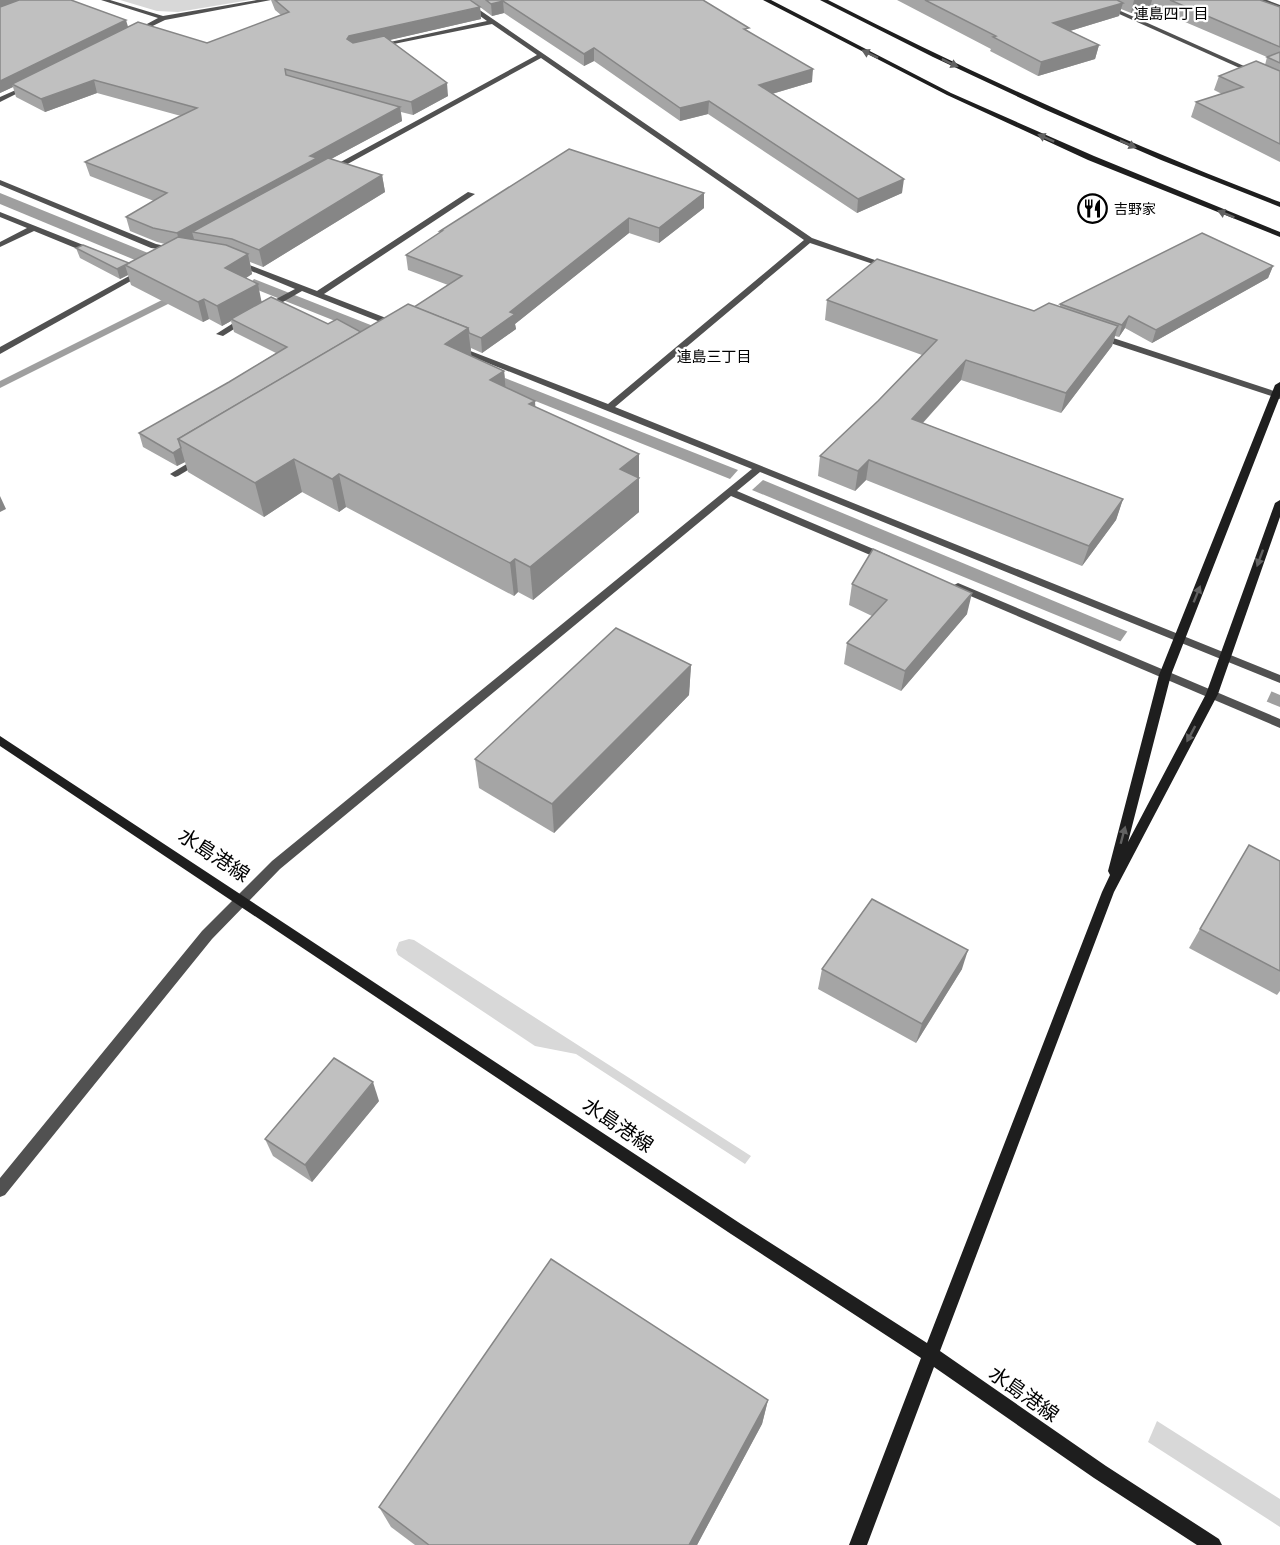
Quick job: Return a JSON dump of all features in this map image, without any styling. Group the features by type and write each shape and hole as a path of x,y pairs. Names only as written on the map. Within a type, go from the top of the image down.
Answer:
{"street":[{"path":"104,0 164,18"},
{"path":"133,33 164,18 268,0"},
{"path":"461,0 809,240 899,270"},
{"path":"766,0 959,98 1091,158 1280,236"},
{"path":"823,0 892,35 1136,148 1280,205"},
{"path":"1091,0 1280,84"},
{"path":"1262,0 1280,7"},
{"path":"377,46 492,22"},
{"path":"327,172 540,56"},
{"path":"0,100 41,80"},
{"path":"410,118 420,121"},
{"path":"0,182 154,246 182,250 168,257"},
{"path":"318,294 471,194"},
{"path":"0,214 99,254"},
{"path":"0,245 33,228"},
{"path":"609,408 809,240"},
{"path":"223,259 400,327"},
{"path":"0,351 146,270 132,268"},
{"path":"220,333 302,288"},
{"path":"858,1545 1108,892 1165,675 1279,392 1090,333"},
{"path":"453,347 609,408 1224,662 1280,679"},
{"path":"175,474 205,456"},
{"path":"0,1190 207,935 276,866 758,469"},
{"path":"730,492 895,561"},
{"path":"1108,892 1212,694 1280,503"},
{"path":"950,584 1280,724"},
{"name":"水島港線","path":"0,740 726,1223 930,1354 1101,1472 1214,1545"}],"shaded area":[{"path":"120,0 250,0 178,12 157,11"},
{"path":"0,193 148,253 135,260 0,204"},
{"path":"254,279 738,470 730,479 248,286"},
{"path":"763,480 1280,695 1280,707 752,490"},
{"path":"414,940 751,1156 745,1164 576,1054 535,1046 398,955 396,950 399,942"},
{"path":"1157,1421 1280,1499 1280,1527 1148,1442"}],"pier":[{"path":"1129,629 1273,688 1266,703 1120,642"}],"building":[{"path":"19,0 71,0 126,20 0,81 0,7"},
{"path":"275,0 470,0 480,7 349,36 347,39 353,43 384,36 447,83 411,102 285,69 286,75 400,107 310,156 317,158 177,233 153,228 126,217 167,193 85,162 197,108 94,80 41,99 12,84 138,22 207,43 289,12"},
{"path":"486,0 703,0 749,28 744,29 813,69 759,85 904,179 858,199 709,101 680,108 594,48 584,54 503,1 491,4"},
{"path":"925,0 1117,0 1123,3 1053,23 1099,45 1041,62"},
{"path":"1170,0 1260,0 1280,7 1280,47"},
{"path":"1280,52 1280,63 1267,57"},
{"path":"1256,61 1280,71 1280,144 1196,102 1243,87 1219,76"},
{"path":"569,149 704,193 659,228 629,218 510,312 515,314 481,338 469,333 468,328 414,307 462,276 406,255"},
{"path":"328,158 382,175 259,250 232,239 192,232"},
{"path":"1202,233 1273,266 1156,330 1129,316 1122,325 1060,304"},
{"path":"178,237 226,245 248,254 225,268 258,284 217,306 204,299 198,302 125,265"},
{"path":"83,245 129,263 117,269 76,248"},
{"path":"877,259 1034,311 1049,303 1118,326 1066,393 966,360 912,419 1123,499 1089,546 869,460 858,471 820,456 937,340 827,300"},
{"path":"271,297 328,324 337,319 361,332 178,439 181,448 173,453 139,433 287,347 231,319"},
{"path":"408,304 468,328 445,344 504,371 490,380 535,401 529,404 639,454 620,469 639,478 530,567 515,559 510,563 339,474 332,479 294,459 255,483 178,439"},
{"path":"873,549 972,593 905,671 847,643 887,600 852,584"},
{"path":"616,628 691,665 552,804 475,759"},
{"path":"1249,845 1280,861 1280,971 1200,929"},
{"path":"872,899 968,950 922,1024 822,969"},
{"path":"334,1058 373,1082 305,1165 265,1139"},
{"path":"551,1259 768,1400 689,1545 429,1545 379,1507"}],"waterway":[{"path":"0,385 182,293"}],"place":[{"name":"吉野家","path":"1093,209"}],"district":[{"name":"連島四丁目","path":"1171,14"},
{"name":"連島三丁目","path":"714,357"}]}
